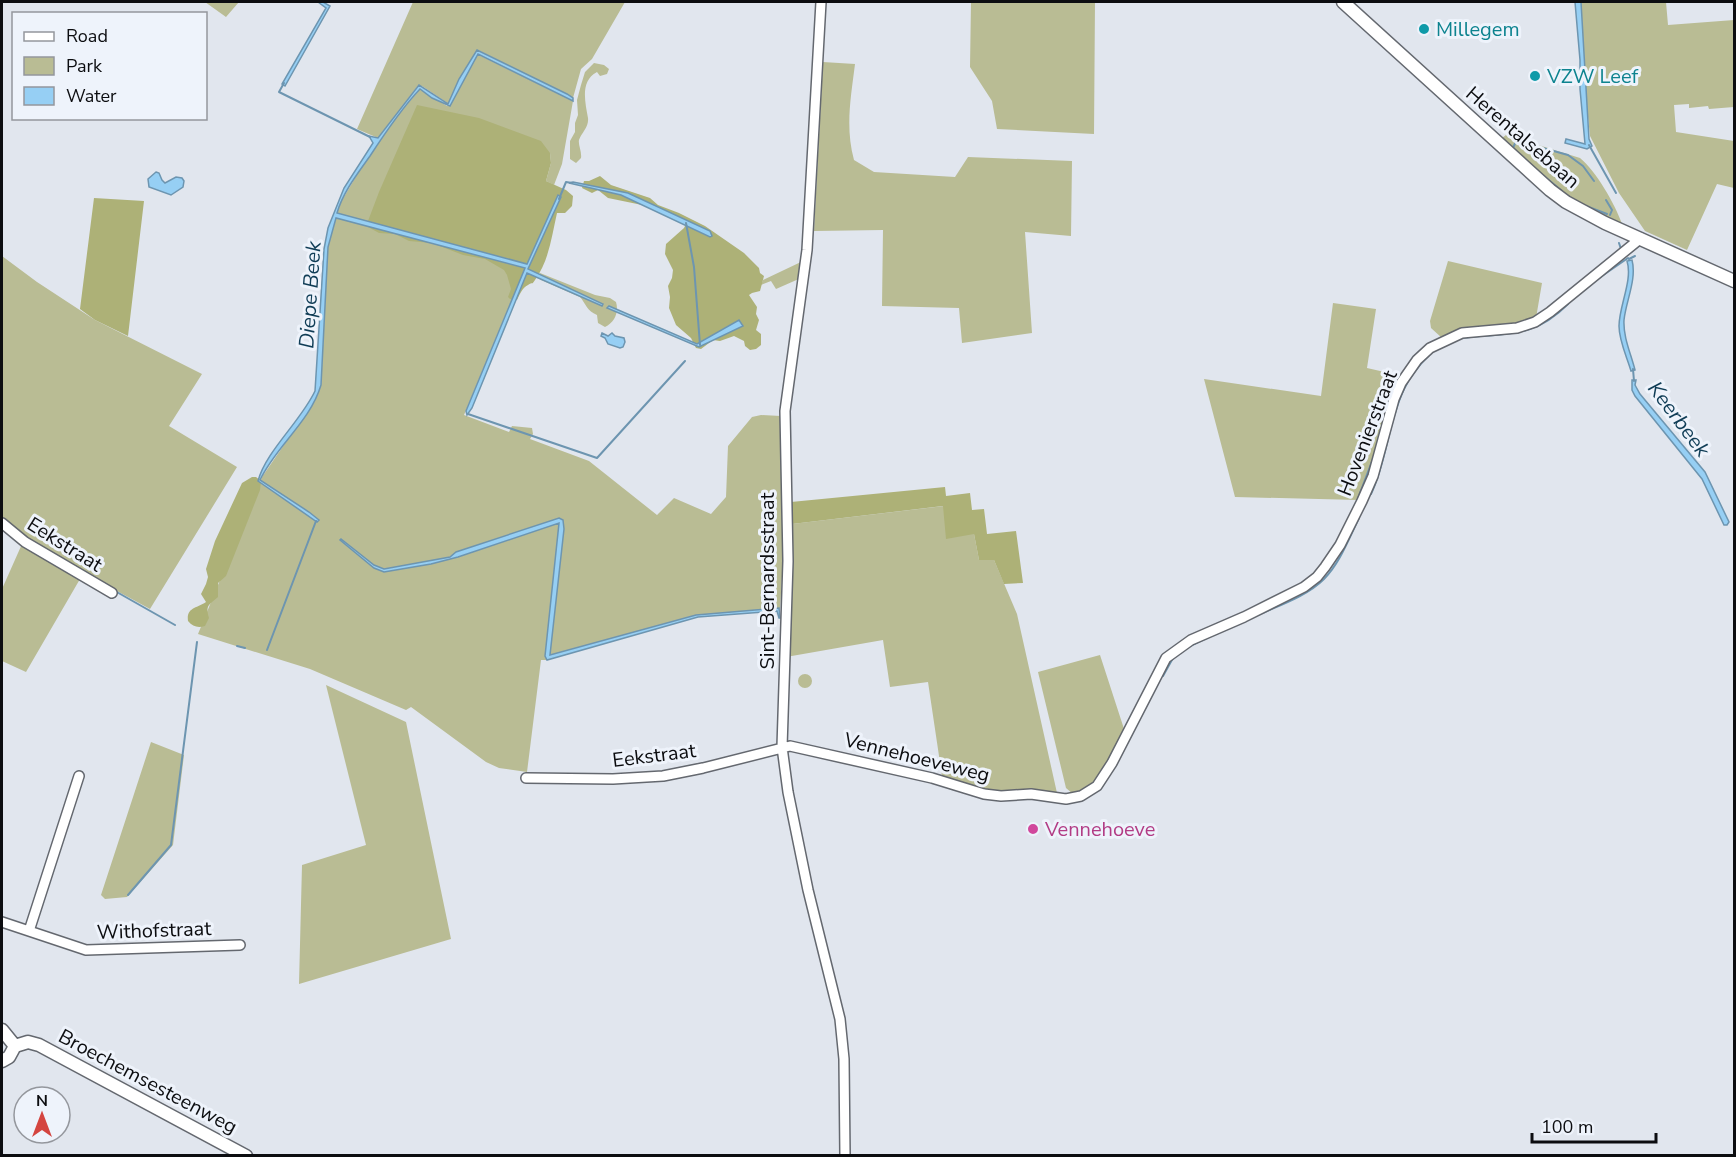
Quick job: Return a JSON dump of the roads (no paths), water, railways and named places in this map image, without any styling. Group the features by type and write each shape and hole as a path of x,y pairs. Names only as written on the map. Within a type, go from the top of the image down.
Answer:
{"street":[{"name":"Sint-Bernardsstraat","path":"821,2 807,250 785,411 788,561 783,747 788,792 808,891 840,1019 844,1059 845,1155"},
{"name":"Herentalsebaan","path":"1343,2 1550,190 1582,211 1734,281"},
{"name":"Hovenierstraat","path":"1347,530 1373,476 1394,399 1401,383 1417,360 1430,348 1462,333 1517,327 1535,322 1641,238"},
{"name":"Eekstraat","path":"2,523 25,542 112,593"},
{"name":"Vennehoeveweg","path":"783,747 801,747 932,778 984,794 1001,796 1031,794 1066,798 1081,796 1097,786 1112,762 1166,658 1191,640 1304,587 1325,567 1347,530"},
{"name":"Eekstraat","path":"526,778 613,779 663,776 783,747"},
{"path":"29,932 80,776"},
{"name":"Withofstraat","path":"2,922 86,950 240,945"},
{"path":"2,1030 15,1046 9,1057 2,1061"},
{"name":"Broechemsesteenweg","path":"15,1046 28,1042 39,1045 246,1155"}],"water":[{"path":"318,2 330,6 285,86 282,84 326,8"},
{"path":"1575,2 1581,2 1589,139 1592,146 1587,149 1565,143 1566,139 1585,144"},
{"path":"477,50 567,94 573,98 573,101 478,54 450,106 432,98 420,89 394,121 351,183 337,213 527,264 558,195 561,197 528,269 603,304 602,306 527,273 472,408 467,415 466,411 525,268 336,218 328,247 321,385 309,411 260,480 309,512 319,520 317,522 258,481 268,458 315,391 324,249 328,228 344,188 373,143 369,136 378,138 419,85 448,104 459,79"},
{"path":"156,172 165,183 176,177 182,178 183,187 171,195 149,187 148,179"},
{"path":"569,183 628,193 710,231 712,236 621,195"},
{"path":"1632,260 1633,275 1624,320 1626,339 1635,370 1631,371 1619,326 1627,285 1627,261"},
{"path":"609,306 697,344 739,320 743,326 699,347 607,308"},
{"path":"602,333 608,336 612,333 624,338 623,347 608,344 601,336"},
{"path":"1632,380 1636,380 1635,385 1640,394 1705,472 1729,522 1727,525 1724,525 1702,479 1635,396 1632,390"},
{"path":"559,518 563,520 564,529 550,655 696,615 779,608 780,618 777,611 698,617 547,660 545,656 559,523 458,557 384,572 374,568 340,540 374,565 384,569 450,557 456,552"}],"waterway":[{"name":"Diepe Beek","path":"284,83 279,92 370,137"},
{"path":"1513,148 1518,141 1568,155 1583,166 1594,181"},
{"name":"Keerbeek","path":"1589,145 1616,193"},
{"path":"1533,167 1562,191"},
{"path":"559,199 566,182 572,183"},
{"path":"1568,196 1581,204"},
{"name":"Keerbeek","path":"1606,200 1612,210 1610,215"},
{"path":"1586,206 1607,214"},
{"path":"686,223 694,267 700,345"},
{"name":"Keerbeek","path":"1619,243 1621,249"},
{"name":"Keerbeek","path":"1629,259 1635,256"},
{"path":"1599,278 1628,258"},
{"path":"1461,338 1530,329 1555,316 1568,304"},
{"path":"1371,494 1406,384 1429,355"},
{"path":"468,414 597,458 685,361"},
{"name":"Keerbeek","path":"1633,369 1634,381"},
{"path":"1357,501 1374,456"},
{"path":"1258,615 1301,595 1324,579 1339,558 1359,518"},
{"path":"267,650 316,521"},
{"path":"115,591 175,625"},
{"path":"1190,646 1217,633"},
{"path":"128,895 171,845 197,642"},
{"path":"237,646 245,648"},
{"path":"1163,676 1173,658"}],"place":[{"name":"Millegem","path":"1424,29"},
{"name":"VZW Leef","path":"1535,76"},
{"name":"Vennehoeve","path":"1033,829"}]}
